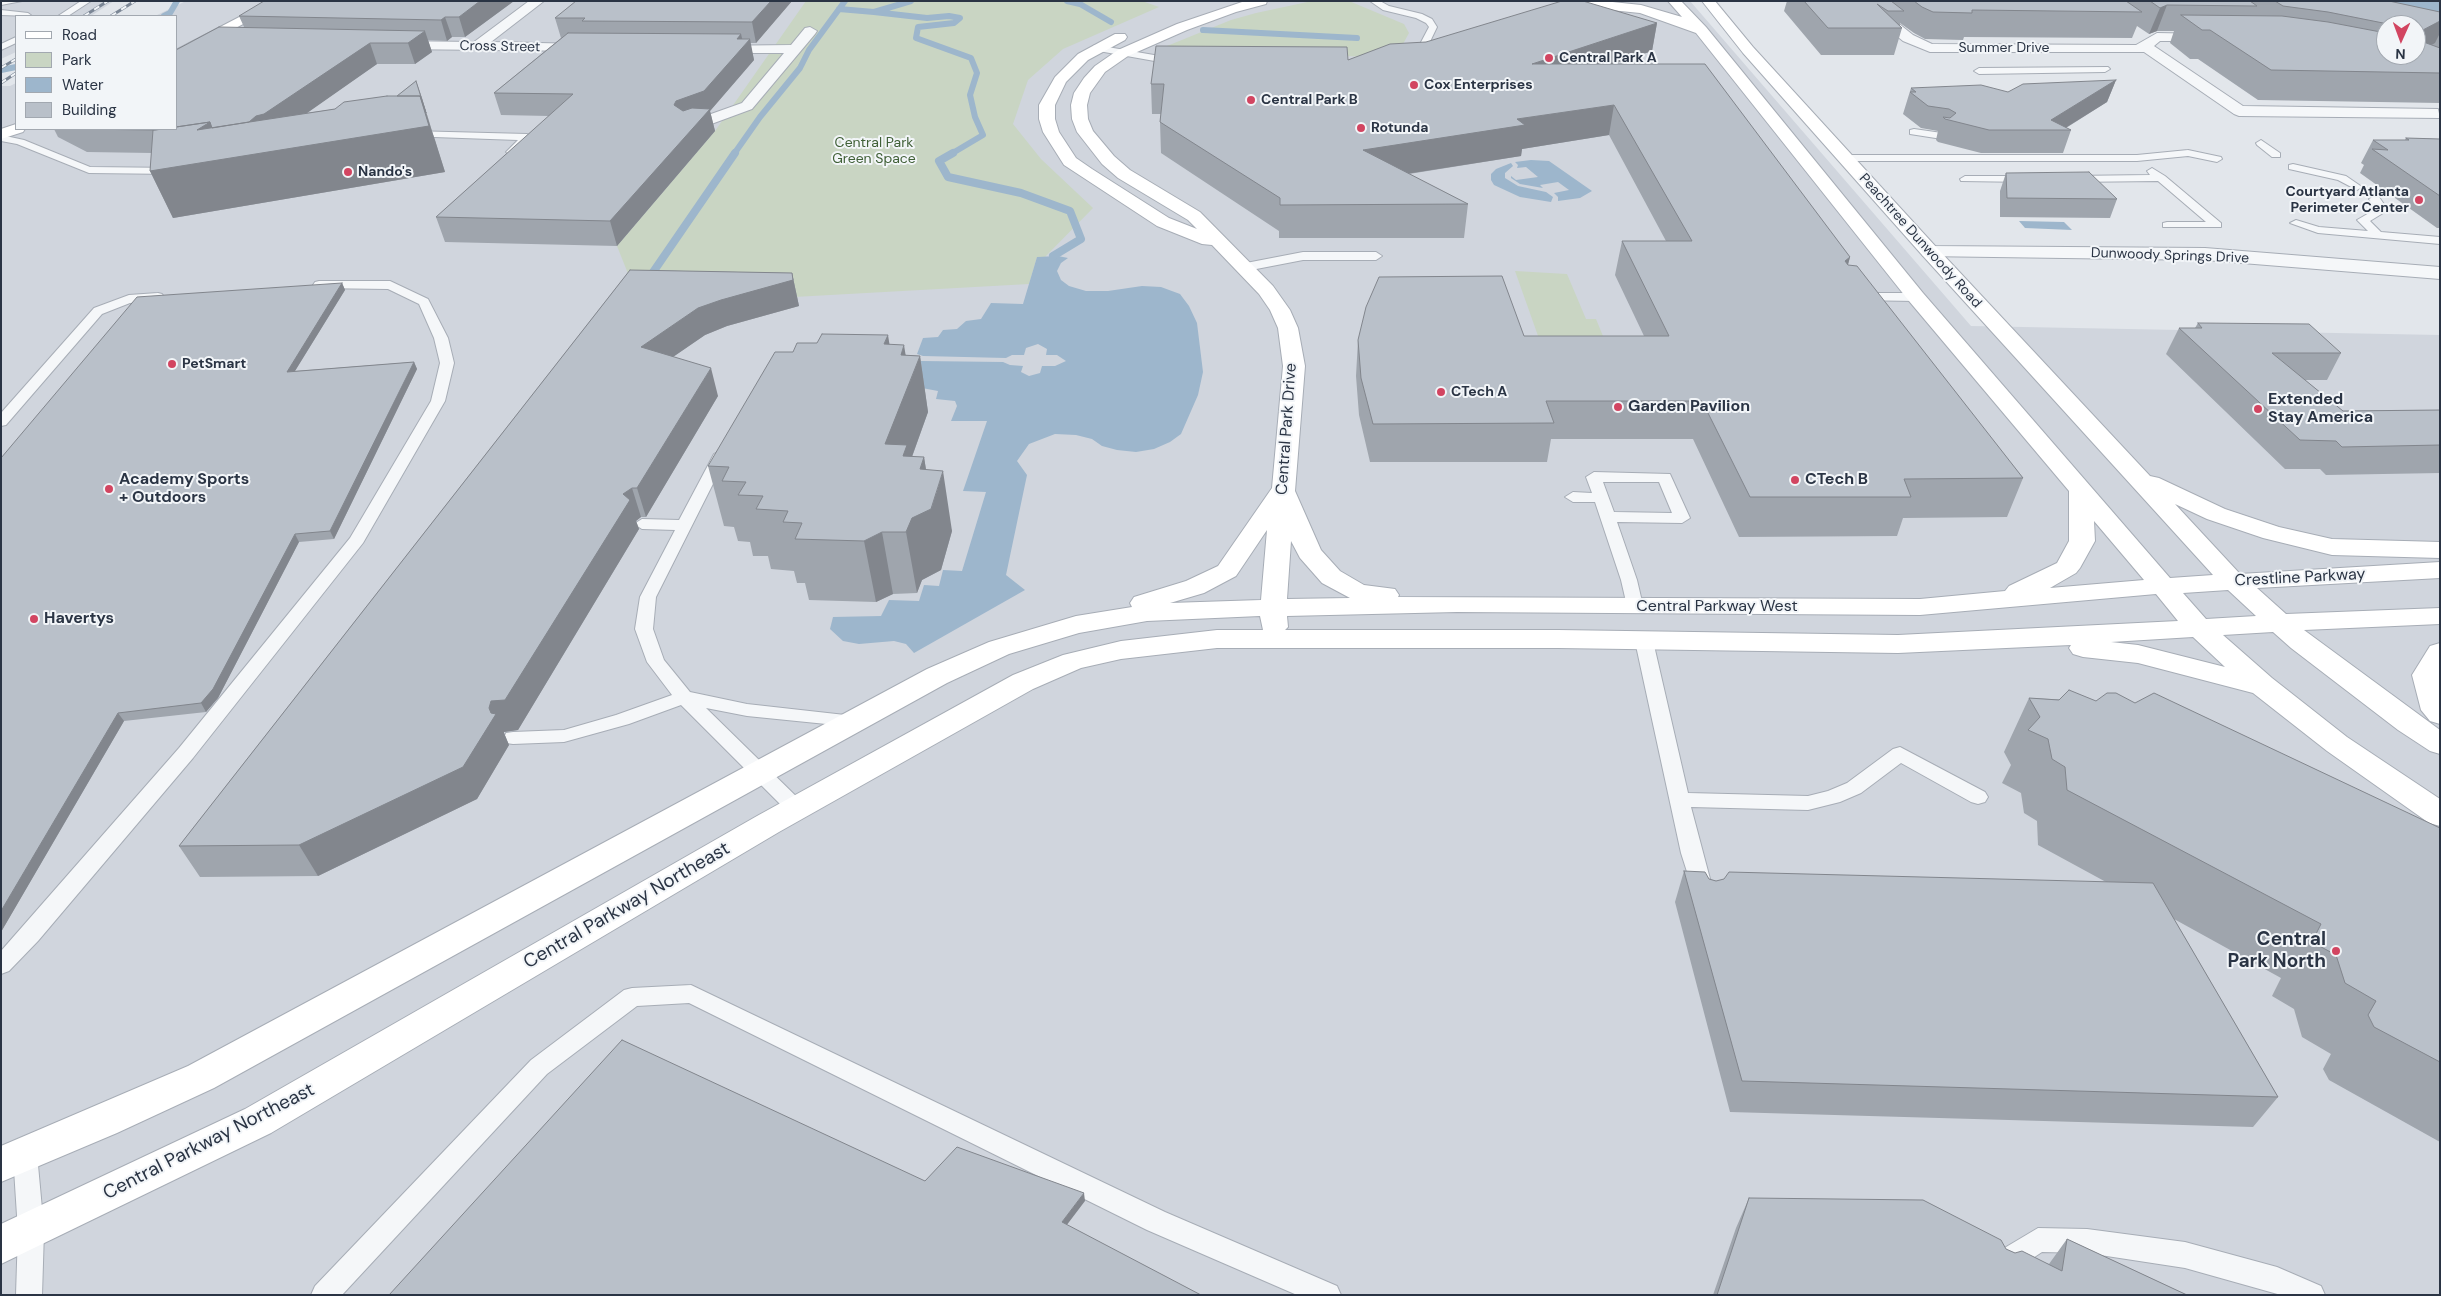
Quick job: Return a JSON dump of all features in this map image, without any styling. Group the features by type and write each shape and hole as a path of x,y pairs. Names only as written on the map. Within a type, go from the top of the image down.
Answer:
{"street":[{"path":"178,55 280,1"},
{"path":"476,47 538,1"},
{"name":"Central Park Drive","path":"1220,1 1120,37 1096,48 1071,68 1052,92 1048,105 1047,119 1059,147 1070,161 1086,173 1163,222 1221,245"},
{"name":"Central Park Drive","path":"1262,1 1231,9 1182,27 1123,54 1100,69 1088,81 1082,93 1080,119 1085,132 1108,160 1124,174 1194,216 1221,245 1246,267 1280,310 1288,328 1294,366 1274,624"},
{"path":"1562,1 1641,9 1670,17 1701,30"},
{"path":"1566,1 1676,2"},
{"name":"Peachtree Dunwoody Road","path":"1708,1 1844,158 2233,581 2278,623 2408,723 2440,744"},
{"path":"1895,1 1879,6 1876,12 1880,15 1887,14 1901,1"},
{"name":"Peachtree Dunwoody Road","path":"1676,2 1701,30 1916,297 2161,586 2199,628 2262,685 2337,744 2440,814"},
{"name":"Summer Drive","path":"1880,15 1908,38 1930,48 2103,49 2145,46 2157,38 2222,38"},
{"path":"689,127 747,106 810,31"},
{"path":"2135,32 2145,46 2239,111 2438,114"},
{"path":"537,48 551,36"},
{"path":"2089,40 2103,49"},
{"path":"206,41 234,42"},
{"name":"Cross Street","path":"379,45 596,48"},
{"path":"695,49 794,49"},
{"path":"1,119 15,114"},
{"path":"1,136 15,130"},
{"name":"Dunwoody Springs Drive","path":"1930,252 2205,254 2440,273"},
{"path":"2138,477 2216,514 2272,533 2332,546 2440,550"},
{"path":"1283,489 1309,552 1331,577 1358,592 1457,604"},
{"path":"13,1159 104,1122 201,1076 937,676 999,648 1195,587 1227,570 1283,489"},
{"path":"1976,603 2028,590 2067,568 2082,541 2081,491"},
{"name":"Crestline Parkway","path":"2161,586 2440,570"},
{"name":"Central Parkway West","path":"1274,624 1457,604 1867,608 1976,603 2161,586"},
{"path":"1636,606 1644,641"},
{"path":"1076,625 1146,613 1274,624 1558,639 1907,643 2007,640 2278,623 2440,616"},
{"name":"Central Parkway Northeast","path":"1,1246 258,1121 796,808 1023,682 1073,662 1121,650 1217,639 1274,624"},
{"path":"2007,640 2138,654 2262,685"},
{"path":"2440,652 2426,675 2435,710 2440,714"}],"lane":[{"path":"1,3 18,1"},
{"path":"64,15 87,1"},
{"path":"1374,1 1386,8 1419,16 1429,21 1433,28 1423,48 1403,58"},
{"path":"1,12 21,15"},
{"path":"1,47 15,40"},
{"path":"1096,48 1123,54 1185,62"},
{"path":"1979,71 2105,69"},
{"path":"1914,132 1942,136"},
{"path":"395,136 418,134 528,137 502,161"},
{"path":"1,136 89,170 168,172 187,169"},
{"path":"2261,143 2276,155"},
{"path":"1982,146 2006,158"},
{"path":"1844,158 2137,158 2188,153 2217,159"},
{"path":"2137,158 2217,225 2168,226"},
{"path":"2293,167 2342,178 2357,187"},
{"path":"2063,179 2161,178"},
{"path":"1965,180 2043,179"},
{"path":"2370,234 2376,232 2363,220 2382,210 2375,200"},
{"path":"2296,223 2318,230 2440,241"},
{"path":"1246,267 1304,256 1376,256"},
{"path":"1,965 30,935 186,753 357,540 438,402 447,363 441,338 424,302 390,285 338,284 299,287"},
{"path":"1,422 98,311 129,299 170,296"},
{"path":"1843,296 1916,297"},
{"path":"728,441 683,525 648,597 644,628 656,662 684,697 796,808"},
{"path":"1608,517 1682,518 1665,477 1594,476 1636,606"},
{"path":"1573,497 1602,498"},
{"path":"642,524 683,525"},
{"path":"1644,641 1691,853 1706,903"},
{"path":"513,738 564,736 622,720 684,697 746,710 856,720"},
{"path":"1679,800 1808,803 1833,797 1854,788 1900,754 1978,797"},
{"path":"324,1295 538,1067 632,997 691,994 1156,1221 1328,1295"},
{"path":"13,1159 31,1231 29,1295"},
{"path":"1995,1268 2038,1240 2087,1241 2185,1255 2277,1280 2312,1295"}],"shaded area":[{"path":"1,1 114,1 93,15 15,15 15,52 1,59"},
{"path":"186,1 1690,1 1971,326 2440,335 2440,1295 1,1295 1,86 10,86 15,84 15,130 178,130 178,15 157,15"}],"green space":[{"name":"Central Park Green Space","path":"806,1 1142,1 1159,7 1063,49 1028,80 1013,124 1041,159 1093,208 1045,257 1037,257 1029,284 776,298 637,296 617,246 715,131"},
{"path":"1312,1 1349,1 1404,24 1409,33 1403,44 1367,57 1162,48 1231,20"},
{"path":"1515,271 1567,274 1586,319 1596,319 1614,363 1548,364"}],"water":[{"path":"2380,1 2440,1 2440,17"},
{"path":"1531,160 1549,161 1592,191 1580,198 1558,201 1558,197 1554,193 1569,190 1558,182 1540,185 1543,188 1520,184 1511,178 1511,176 1516,180 1538,177 1526,167 1517,168 1518,165 1515,162"},
{"path":"1511,163 1513,166 1505,173 1505,178 1518,186 1546,192 1553,197 1551,202 1520,197 1494,185 1491,180 1491,174 1496,169"},
{"path":"2019,221 2064,222 2072,230 2025,228"},
{"path":"1058,256 1068,258 1061,263 1057,271 1061,280 1069,286 1086,291 1108,291 1142,286 1161,287 1180,294 1189,306 1197,323 1203,372 1198,395 1181,434 1170,442 1154,449 1136,452 1102,446 1092,439 1076,435 1055,434 1029,444 1017,461 1027,475 1006,575 1025,590 914,653 906,644 894,641 859,644 843,641 830,629 833,617 881,616 889,600 919,601 924,585 939,586 943,570 962,571 986,492 963,491 987,421 951,421 957,406 955,401 936,399 938,391 922,388 921,361 1003,362 1010,365 1023,366 1021,372 1029,376 1040,373 1042,366 1055,366 1066,361 1057,355 1046,355 1047,349 1038,344 1026,348 1024,355 1012,355 1006,358 923,356 917,354 923,338 938,337 943,330 957,329 966,321 981,319 991,303 1023,304 1037,257"}],"building":[{"path":"264,1 480,1 459,17 445,17 441,20 239,16"},
{"path":"576,1 771,1 752,22 582,21 585,18 555,18"},
{"path":"1562,1 1583,1 1657,23 1532,64 1705,64 1850,257 1845,261 1848,265 1857,266 2023,478 1904,479 1911,497 1750,497 1702,401 1546,401 1554,423 1373,424 1361,378 1358,340 1366,307 1379,277 1502,276 1524,336 1669,336 1622,241 1692,241 1614,105 1517,119 1525,125 1363,150 1468,204 1280,205 1280,198 1160,122 1164,84 1151,84 1156,46 1347,47 1348,60 1390,44 1426,42"},
{"path":"1804,1 1891,1 1904,11 1888,11 1877,4 1902,28 1828,28"},
{"path":"1914,1 2126,1 2142,12 1972,10 1972,13 1933,12"},
{"path":"2150,1 2250,1 2257,6 2167,5 2160,8"},
{"path":"2275,1 2389,1 2440,12 2440,21 2426,28 2426,15 2376,15 2376,22 2328,12 2283,6"},
{"path":"2181,15 2282,16 2328,22 2376,31 2376,65 2426,65 2426,43 2440,48 2440,73 2271,70 2210,30 2202,30"},
{"path":"219,27 425,31 408,43 370,43 264,114 256,116 249,122 212,128 210,122 178,127 178,49"},
{"path":"568,33 741,34 737,39 750,39 704,91 676,101 674,105 683,111 692,108 710,109 610,221 436,217 573,94 494,93"},
{"path":"2116,80 2051,120 2071,130 1989,130 1945,119 1943,117 1950,118 1956,113 1949,109 1928,106 1910,92 1916,92 1911,88 1981,85 2008,92 2023,84"},
{"path":"416,81 426,113 420,96 397,96"},
{"path":"387,96 420,96 429,126 150,171 153,130 178,130 178,127 210,122 197,130 335,109 344,102"},
{"path":"2406,138 2440,139 2440,196 2372,149 2388,150 2373,140 2409,140"},
{"path":"2089,172 2117,199 2007,198 2006,173"},
{"path":"630,270 792,273 793,280 698,308 641,347 711,368 637,488 632,488 623,494 630,500 505,700 491,701 489,708 491,713 496,714 463,767 299,845 179,846"},
{"path":"342,283 287,372 414,362 330,531 295,534 213,689 201,703 118,713 1,911 1,458 137,297"},
{"path":"2198,323 2309,324 2341,353 2272,353 2343,411 2440,410 2440,445 2342,447 2336,441 2300,440 2179,328 2202,328"},
{"path":"822,334 888,335 884,344 904,345 901,355 920,356 885,444 907,445 903,456 924,457 920,469 943,471 931,509 912,518 906,532 882,532 864,541 795,539 802,523 783,522 788,511 756,509 763,496 738,495 746,482 722,481 729,467 708,466 775,352 793,352 797,343 817,343"},
{"path":"2069,690 2096,701 2107,693 2116,693 2135,703 2154,693 2440,828 2440,1062 2374,1027 2368,1015 2376,1001 2345,983 2336,955 2312,942 2321,924 2067,790 2065,767 2052,759 2048,739 2028,730 2040,717 2029,698 2059,700"},
{"path":"1684,871 1705,872 1709,879 1716,881 1724,879 1729,872 2153,883 2278,1097 1742,1081"},
{"path":"622,1040 925,1181 957,1147 1084,1193 1062,1222 1201,1295 389,1295"},
{"path":"1749,1198 1923,1200 2001,1240 2006,1249 2015,1253 2022,1251 2062,1271 2067,1239 2187,1295 1717,1295"}],"waterway":[{"path":"166,15 170,13 177,1"},
{"path":"839,9 845,1"},
{"path":"874,12 911,1"},
{"path":"1067,1 1080,4 1111,22"},
{"path":"734,154 760,117 800,68 809,50 839,9"},
{"path":"839,9 874,12"},
{"path":"874,12 927,18 949,16 960,18 954,23 918,27 916,38 971,58 977,73 970,95 975,117 983,135 951,154"},
{"path":"1203,30 1357,38"},
{"path":"1,70 15,67"},
{"path":"649,278 735,153"},
{"path":"953,153 939,161 948,177 1021,193 1070,211 1081,239 1053,256"}],"railway":[{"path":"86,15 108,1"},
{"path":"113,15 135,1"},
{"path":"1,68 15,60"},
{"path":"1,83 15,74"}],"place":[{"name":"Central Park A","path":"1549,58"},
{"name":"Cox Enterprises","path":"1414,85"},
{"name":"Central Park B","path":"1251,100"},
{"name":"Rotunda","path":"1361,128"},
{"name":"Nando's","path":"348,172"},
{"name":"Courtyard Atlanta Perimeter Center","path":"2419,200"},
{"name":"PetSmart","path":"172,364"},
{"name":"CTech A","path":"1441,392"},
{"name":"Garden Pavilion","path":"1618,407"},
{"name":"Extended Stay America","path":"2258,409"},
{"name":"CTech B","path":"1795,480"},
{"name":"Academy Sports + Outdoors","path":"109,489"},
{"name":"Havertys","path":"34,619"},
{"name":"Central Park North","path":"2336,951"}]}
